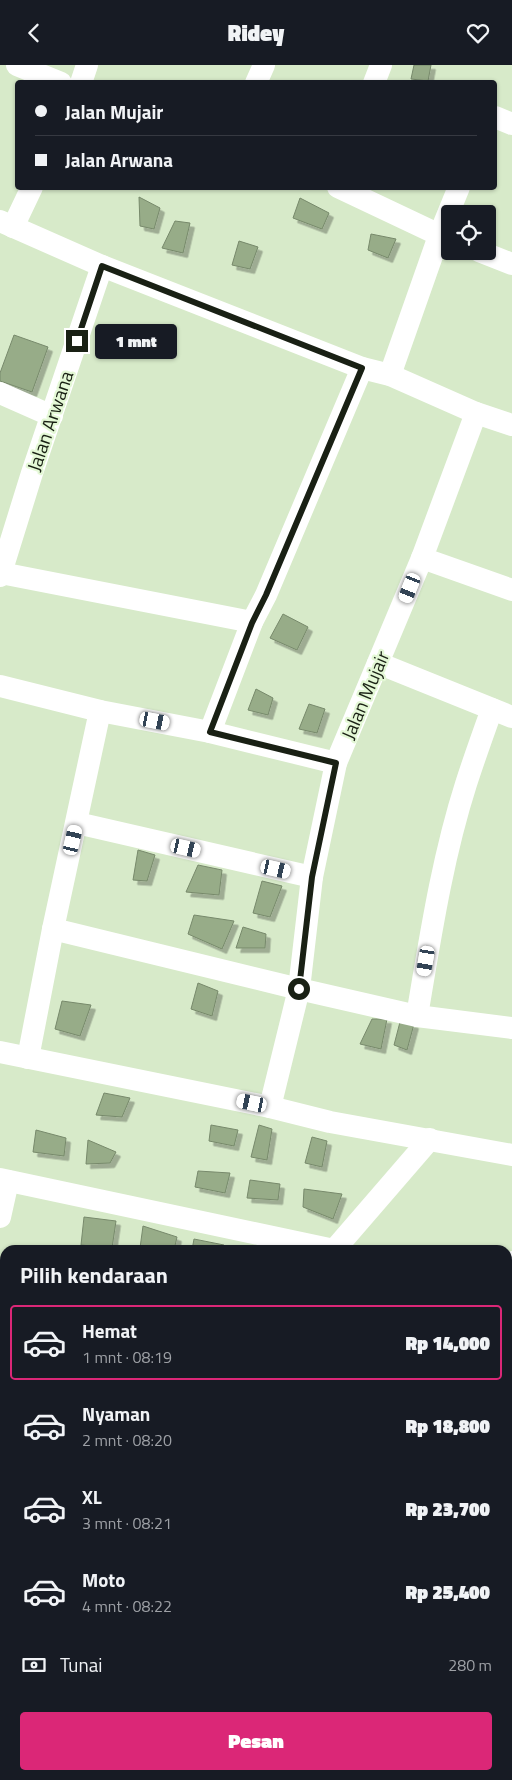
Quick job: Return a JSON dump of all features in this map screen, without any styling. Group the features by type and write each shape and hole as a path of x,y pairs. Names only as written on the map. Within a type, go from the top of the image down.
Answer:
{"street":[{"path":"17,65 54,80"},
{"path":"82,80 88,65"},
{"path":"257,80 264,65"},
{"path":"375,80 381,65"},
{"path":"497,118 512,124"},
{"path":"30,190 7,224 102,266 362,368 390,375 476,413 512,425"},
{"path":"344,190 441,236"},
{"path":"454,205 458,190"},
{"path":"390,375 441,248"},
{"path":"496,258 512,264"},
{"name":"Jalan Arwana","path":"0,575 102,266"},
{"path":"210,732 252,623 266,595 362,368"},
{"path":"0,393 52,417"},
{"name":"Jalan Mujair","path":"270,1107 299,989 312,877 336,763 422,558 476,413"},
{"path":"422,558 512,590"},
{"path":"0,575 252,623"},
{"path":"378,663 502,713 465,786 451,840 417,1015"},
{"path":"0,686 100,711 210,732 336,763"},
{"path":"28,1058 53,929 100,711"},
{"path":"77,823 312,877"},
{"path":"53,929 299,989 417,1015 512,1028"},
{"path":"0,1052 270,1107 330,1122 512,1155"},
{"path":"338,1245 430,1139"},
{"path":"0,1217 4,1180 310,1245"}],"building":[{"path":"414,65 431,65 428,80 411,79"},
{"path":"139,197 160,208 154,229 140,226"},
{"path":"300,198 329,213 322,229 293,218"},
{"path":"175,221 190,223 183,253 162,248"},
{"path":"371,234 396,239 388,258 368,250"},
{"path":"239,241 258,247 250,269 232,265"},
{"path":"14,335 48,347 32,392 0,381 0,373"},
{"path":"283,614 308,627 297,650 270,638"},
{"path":"256,689 273,698 268,715 248,710"},
{"path":"309,704 325,709 317,733 299,729"},
{"path":"138,850 155,855 147,881 133,880"},
{"path":"198,865 222,870 219,895 186,892"},
{"path":"262,881 282,886 270,917 253,913"},
{"path":"194,915 234,921 222,949 188,934"},
{"path":"243,927 266,934 265,948 236,948"},
{"path":"198,983 218,991 212,1016 191,1009"},
{"path":"62,1001 91,1005 80,1036 55,1029"},
{"path":"372,1019 387,1019 381,1049 360,1044"},
{"path":"400,1022 414,1024 407,1050 394,1045"},
{"path":"104,1093 130,1098 122,1117 96,1115"},
{"path":"211,1125 238,1130 234,1146 209,1141"},
{"path":"259,1125 272,1129 267,1160 251,1157"},
{"path":"36,1130 66,1138 64,1156 33,1152"},
{"path":"312,1137 327,1141 322,1167 305,1163"},
{"path":"88,1140 116,1152 110,1163 86,1164"},
{"path":"198,1171 230,1173 225,1193 195,1187"},
{"path":"250,1180 280,1184 278,1200 247,1198"},
{"path":"304,1189 342,1194 333,1219 303,1207"},
{"path":"84,1217 116,1221 112,1245 81,1245"},
{"path":"143,1226 177,1237 175,1245 140,1245"},
{"path":"194,1239 224,1245 193,1245"}],"route":[{"path":"77,341 102,266 362,368 266,595 252,623 210,732 336,763 312,877 299,989"}]}
